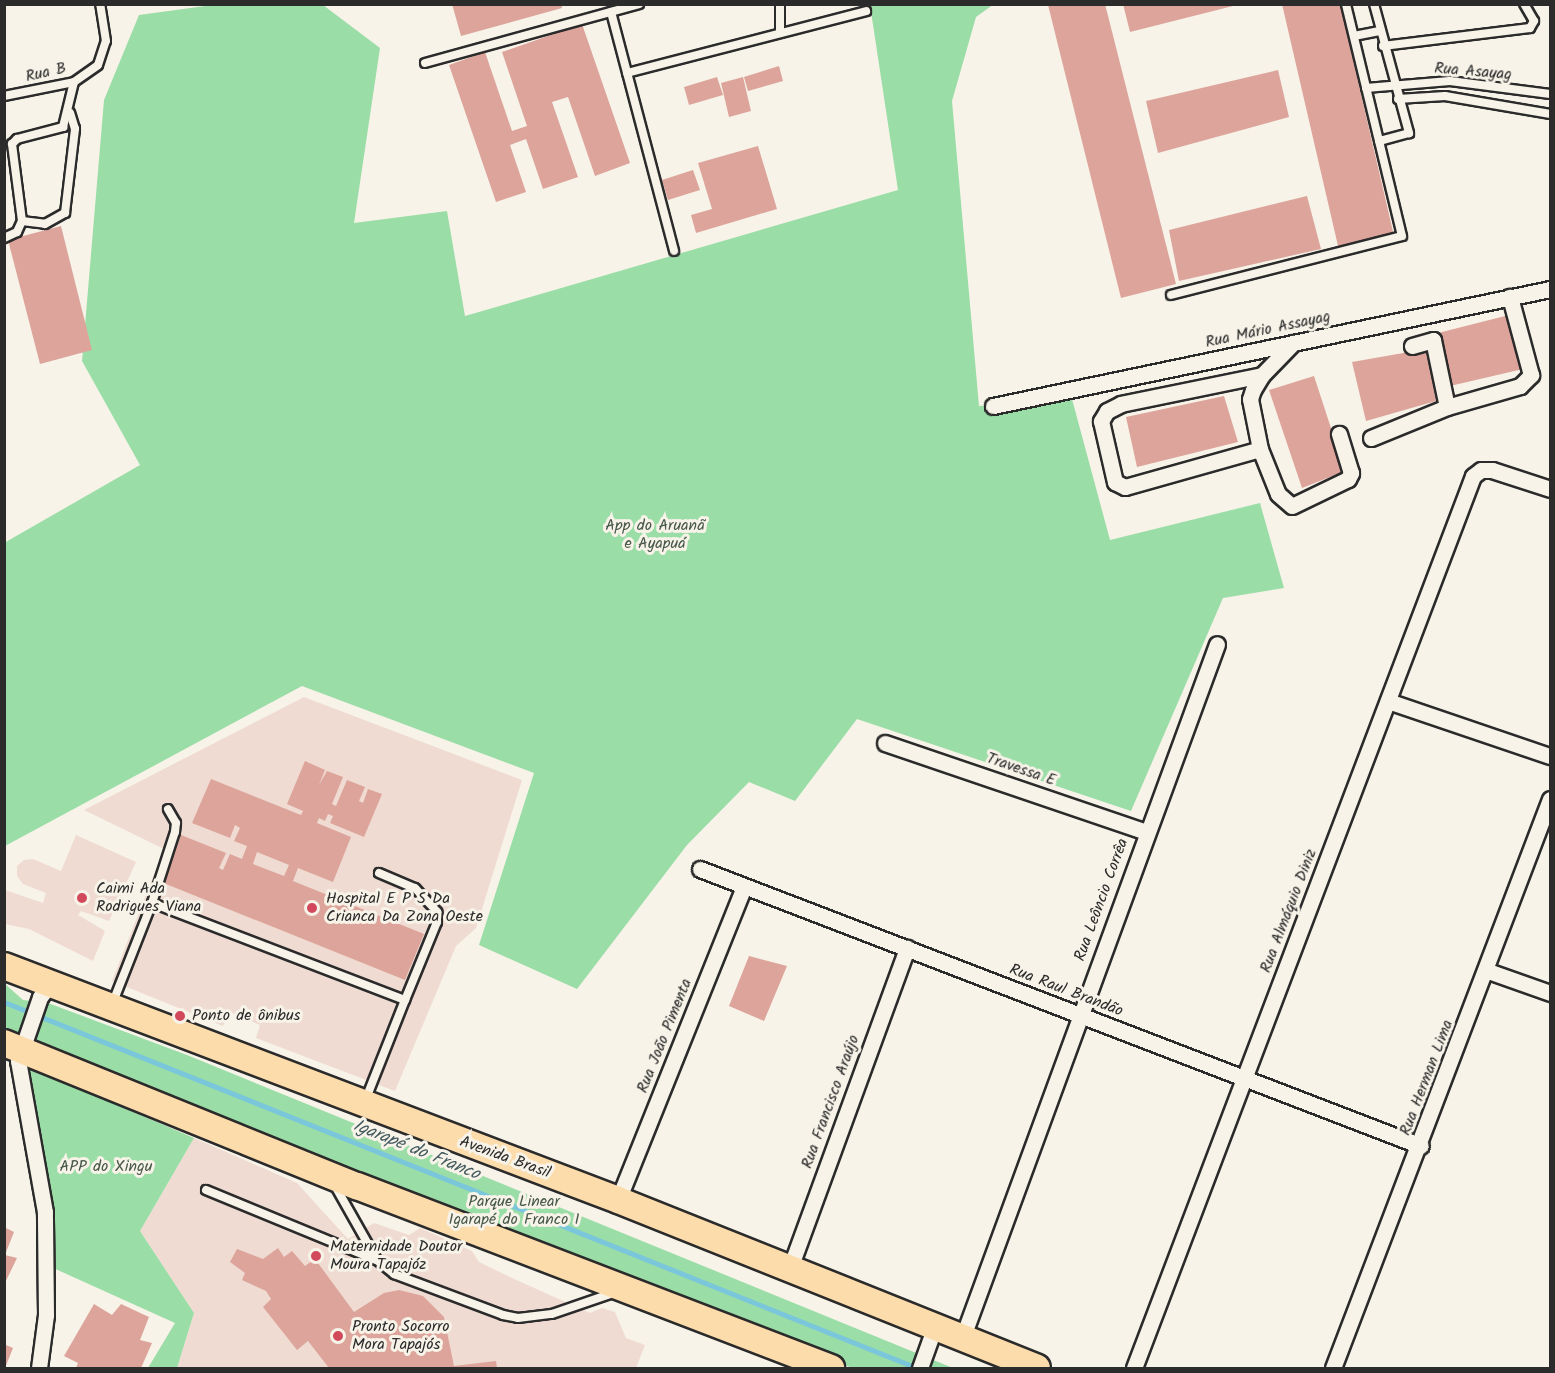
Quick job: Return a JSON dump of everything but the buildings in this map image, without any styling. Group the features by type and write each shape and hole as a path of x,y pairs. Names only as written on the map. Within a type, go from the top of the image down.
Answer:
{"highway":[{"name":"Avenida Brasil","path":"4,966 46,990 112,1004 363,1105 618,1200 790,1268 931,1336 962,1339 1037,1368"},
{"path":"16,1044 328,1173 831,1368"}],"street":[{"name":"Rua Mário Assayag","path":"993,406 1551,289"},
{"path":"1371,438 1447,407 1520,386 1531,375 1510,297"},
{"path":"1412,346 1433,340 1447,407"},
{"path":"1293,343 1262,375 1250,399 1260,449 1278,494 1292,506 1348,479 1351,472 1339,434"},
{"path":"1260,449 1196,470 1119,486 1111,476 1101,420 1107,411 1121,404 1262,375"},
{"name":"Rua Almáquio Diniz","path":"1134,1368 1473,476 1481,470 1492,470 1551,489"},
{"name":"Rua Leôncio Corrêa","path":"962,1339 1216,644"},
{"path":"1388,701 1551,756"},
{"name":"Travessa E","path":"885,743 1146,832"},
{"name":"Rua Herman Lima","path":"1333,1368 1421,1146 1551,800"},
{"name":"Rua Raul Brandão","path":"700,869 1421,1146"},
{"name":"Rua João Pimenta","path":"618,1200 744,886"},
{"name":"Rua Francisco Araújo","path":"790,1268 907,948"},
{"path":"1488,971 1551,993"},
{"path":"39,1368 46,1315 45,1212 18,1073 16,1044 46,990"},
{"path":"920,1368 931,1336"}],"lane":[{"name":"Rua B","path":"4,96 74,82 103,58 106,41 100,4"},
{"path":"425,63 639,4"},
{"path":"780,4 780,33"},
{"path":"1170,295 1402,236 1346,4"},
{"path":"1374,4 1383,46 1409,133 1379,141"},
{"path":"1383,46 1530,28 1534,21 1524,4"},
{"path":"627,73 866,11"},
{"path":"611,12 674,251"},
{"path":"1354,36 1380,31"},
{"name":"Rua Asayag","path":"1366,88 1394,83 1450,81 1551,94"},
{"path":"4,238 17,232 22,221 12,144 17,139 60,129 70,113 74,82"},
{"name":"Rua Asayag","path":"1398,99 1445,96 1551,114"},
{"path":"22,221 45,224 65,213 75,129 70,113"},
{"path":"112,1004 152,903 175,832 176,823 168,809"},
{"path":"363,1105 438,922 436,912 415,888 379,873"},
{"path":"152,903 405,1000"},
{"path":"328,1173 378,1261"},
{"path":"206,1190 378,1261 394,1274 518,1318 578,1307 626,1289"}],"shaded area":[{"name":"Hospital E P S Da Crianca Da Zona Oeste","path":"304,697 522,780 476,928 456,946 395,1091 256,1038 260,1025 230,1012 223,1026 112,981 164,849 84,810"},
{"name":"Caimi Ada Rodrigues Viana","path":"76,835 136,862 109,921 81,911 78,915 105,931 93,961 29,929 5,924 5,890 43,903 46,893 23,884 17,876 17,866 24,860 33,859 61,871"},
{"name":"Maternidade Doutor Moura Tapajóz","path":"194,1138 297,1183 348,1239 374,1223 409,1235 420,1228 472,1251 479,1262 590,1313 602,1308 615,1312 626,1338 645,1345 636,1368 177,1368 194,1313 140,1231"}],"green space":[{"name":"App do Aruanã e Ayapuá","path":"220,4 323,5 380,48 354,223 447,211 465,316 898,190 870,5 994,4 976,17 952,101 979,406 1072,399 1110,540 1260,503 1284,588 1223,598 1131,811 857,719 795,801 749,782 687,845 577,989 479,945 534,773 302,686 5,846 4,543 140,465 82,361 104,100 139,15"},
{"name":"Parque Linear Igarapé do Franco I","path":"4,983 23,1000 48,1003 187,1055 953,1368 852,1368 708,1306 520,1238 340,1165 5,1029"},
{"name":"APP do Xingu","path":"19,1063 194,1138 140,1231 194,1313 177,1368 148,1368 175,1323 51,1267 54,1209"}],"waterway":[{"name":"Igarapé do Franco","path":"4,1002 917,1368"}],"place":[{"name":"Caimi Ada Rodrigues Viana","path":"82,898"},
{"name":"Hospital E P S Da Crianca Da Zona Oeste","path":"312,908"},
{"name":"Ponto de ônibus","path":"180,1016"},
{"name":"Maternidade Doutor Moura Tapajóz","path":"316,1256"},
{"name":"Pronto Socorro Mora Tapajós","path":"338,1336"}]}
